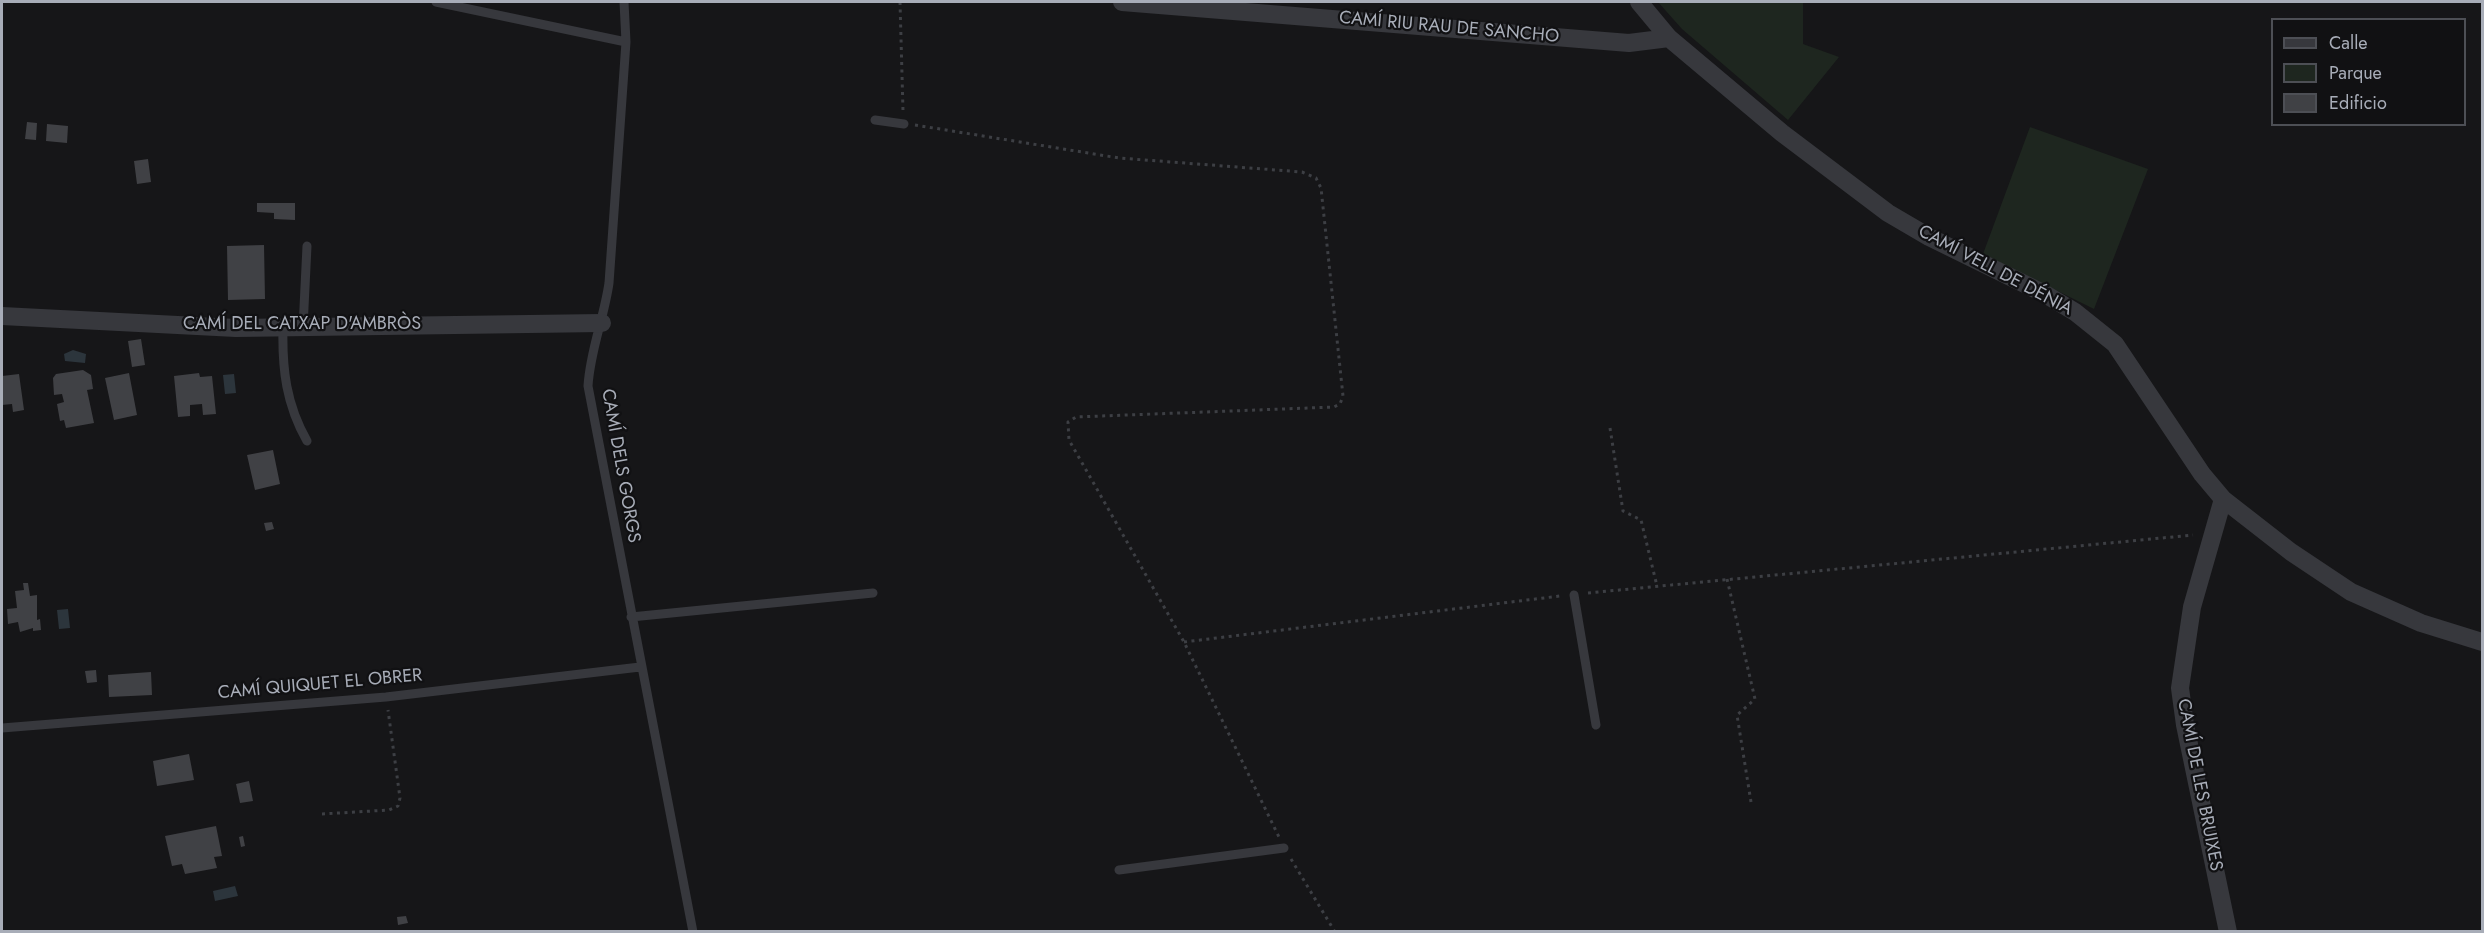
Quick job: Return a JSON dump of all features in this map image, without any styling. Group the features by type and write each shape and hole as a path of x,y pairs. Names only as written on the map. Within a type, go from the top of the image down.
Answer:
{"street":[{"name":"CAMÍ RIU RAU DE SANCHO","path":"1122,2 1629,43 1669,38"},
{"name":"CAMÍ VELL DE DÉNIA","path":"1639,2 1669,38 1782,133 1888,213 1929,237 2045,294 2100,330 2115,344 2202,474 2223,499 2291,552 2351,592 2421,623 2482,642"},
{"name":"CAMÍ DEL CATXAP D'AMBRÒS","path":"2,316 237,328 602,323"},
{"name":"CAMÍ DE LES BRUIXES","path":"2223,499 2187,632 2180,688 2185,725 2228,932"}],"lane":[{"path":"436,2 626,42"},
{"name":"CAMÍ DELS GORGS","path":"624,2 626,42 609,283 602,323 592,352 588,386 640,667 693,932"},
{"path":"875,120 903,124"},
{"path":"303,328 307,246"},
{"path":"283,327 282,366 296,418 307,441"},
{"path":"631,617 873,593"},
{"path":"1574,595 1596,725"},
{"name":"CAMÍ QUIQUET EL OBRER","path":"2,728 386,697 640,667"},
{"path":"1119,870 1284,848"}],"path":[{"path":"900,2 903,124 1119,158 1302,172 1316,178 1321,188 1343,396 1340,404 1322,407 1076,417 1068,422 1069,440 1184,642 1284,848 1335,932"},
{"path":"1610,428 1623,511 1641,520 1657,586"},
{"path":"1184,642 1657,586 2213,533"},
{"path":"1727,579 1755,699 1737,715 1751,802"},
{"path":"322,814 389,810 400,802 386,697"}],"green space":[{"path":"1658,2 1803,2 1803,44 1839,57 1788,120 1682,29"},
{"path":"2030,127 2148,169 2094,309 1983,254"}],"shaded area":[{"path":"73,350 86,354 85,363 65,361 64,354"},
{"path":"234,374 236,393 225,394 223,375"},
{"path":"68,609 70,628 59,629 57,610"},
{"path":"235,886 238,896 215,901 213,891"}],"building":[{"path":"27,122 37,123 36,140 25,139"},
{"path":"47,124 68,126 67,143 46,141"},
{"path":"148,159 151,182 137,184 134,161"},
{"path":"257,203 295,203 295,220 274,219 274,213 257,212"},
{"path":"264,245 265,299 228,300 227,246"},
{"path":"141,339 145,365 132,367 128,341"},
{"path":"83,370 91,375 93,389 87,390 94,423 66,428 64,420 60,421 57,404 64,402 62,394 54,395 53,378 56,374"},
{"path":"129,373 137,415 114,420 105,378"},
{"path":"199,373 200,377 212,376 216,414 203,415 202,404 190,405 190,416 178,417 174,376"},
{"path":"19,374 24,410 13,412 12,404 2,405 2,376"},
{"path":"273,450 280,484 255,490 247,455"},
{"path":"272,522 274,529 266,531 264,523"},
{"path":"23,583 28,583 30,596 37,595 37,620 40,619 41,630 33,631 33,628 20,632 18,622 8,624 7,609 17,608 15,591 24,590"},
{"path":"96,670 97,682 87,683 85,671"},
{"path":"151,672 152,695 109,697 108,675"},
{"path":"189,754 194,780 157,786 153,761"},
{"path":"249,781 253,801 240,803 236,784"},
{"path":"216,826 222,856 214,857 217,868 185,874 182,864 172,866 165,836"},
{"path":"243,836 245,846 241,847 239,837"},
{"path":"406,916 408,923 398,925 397,917"}]}
